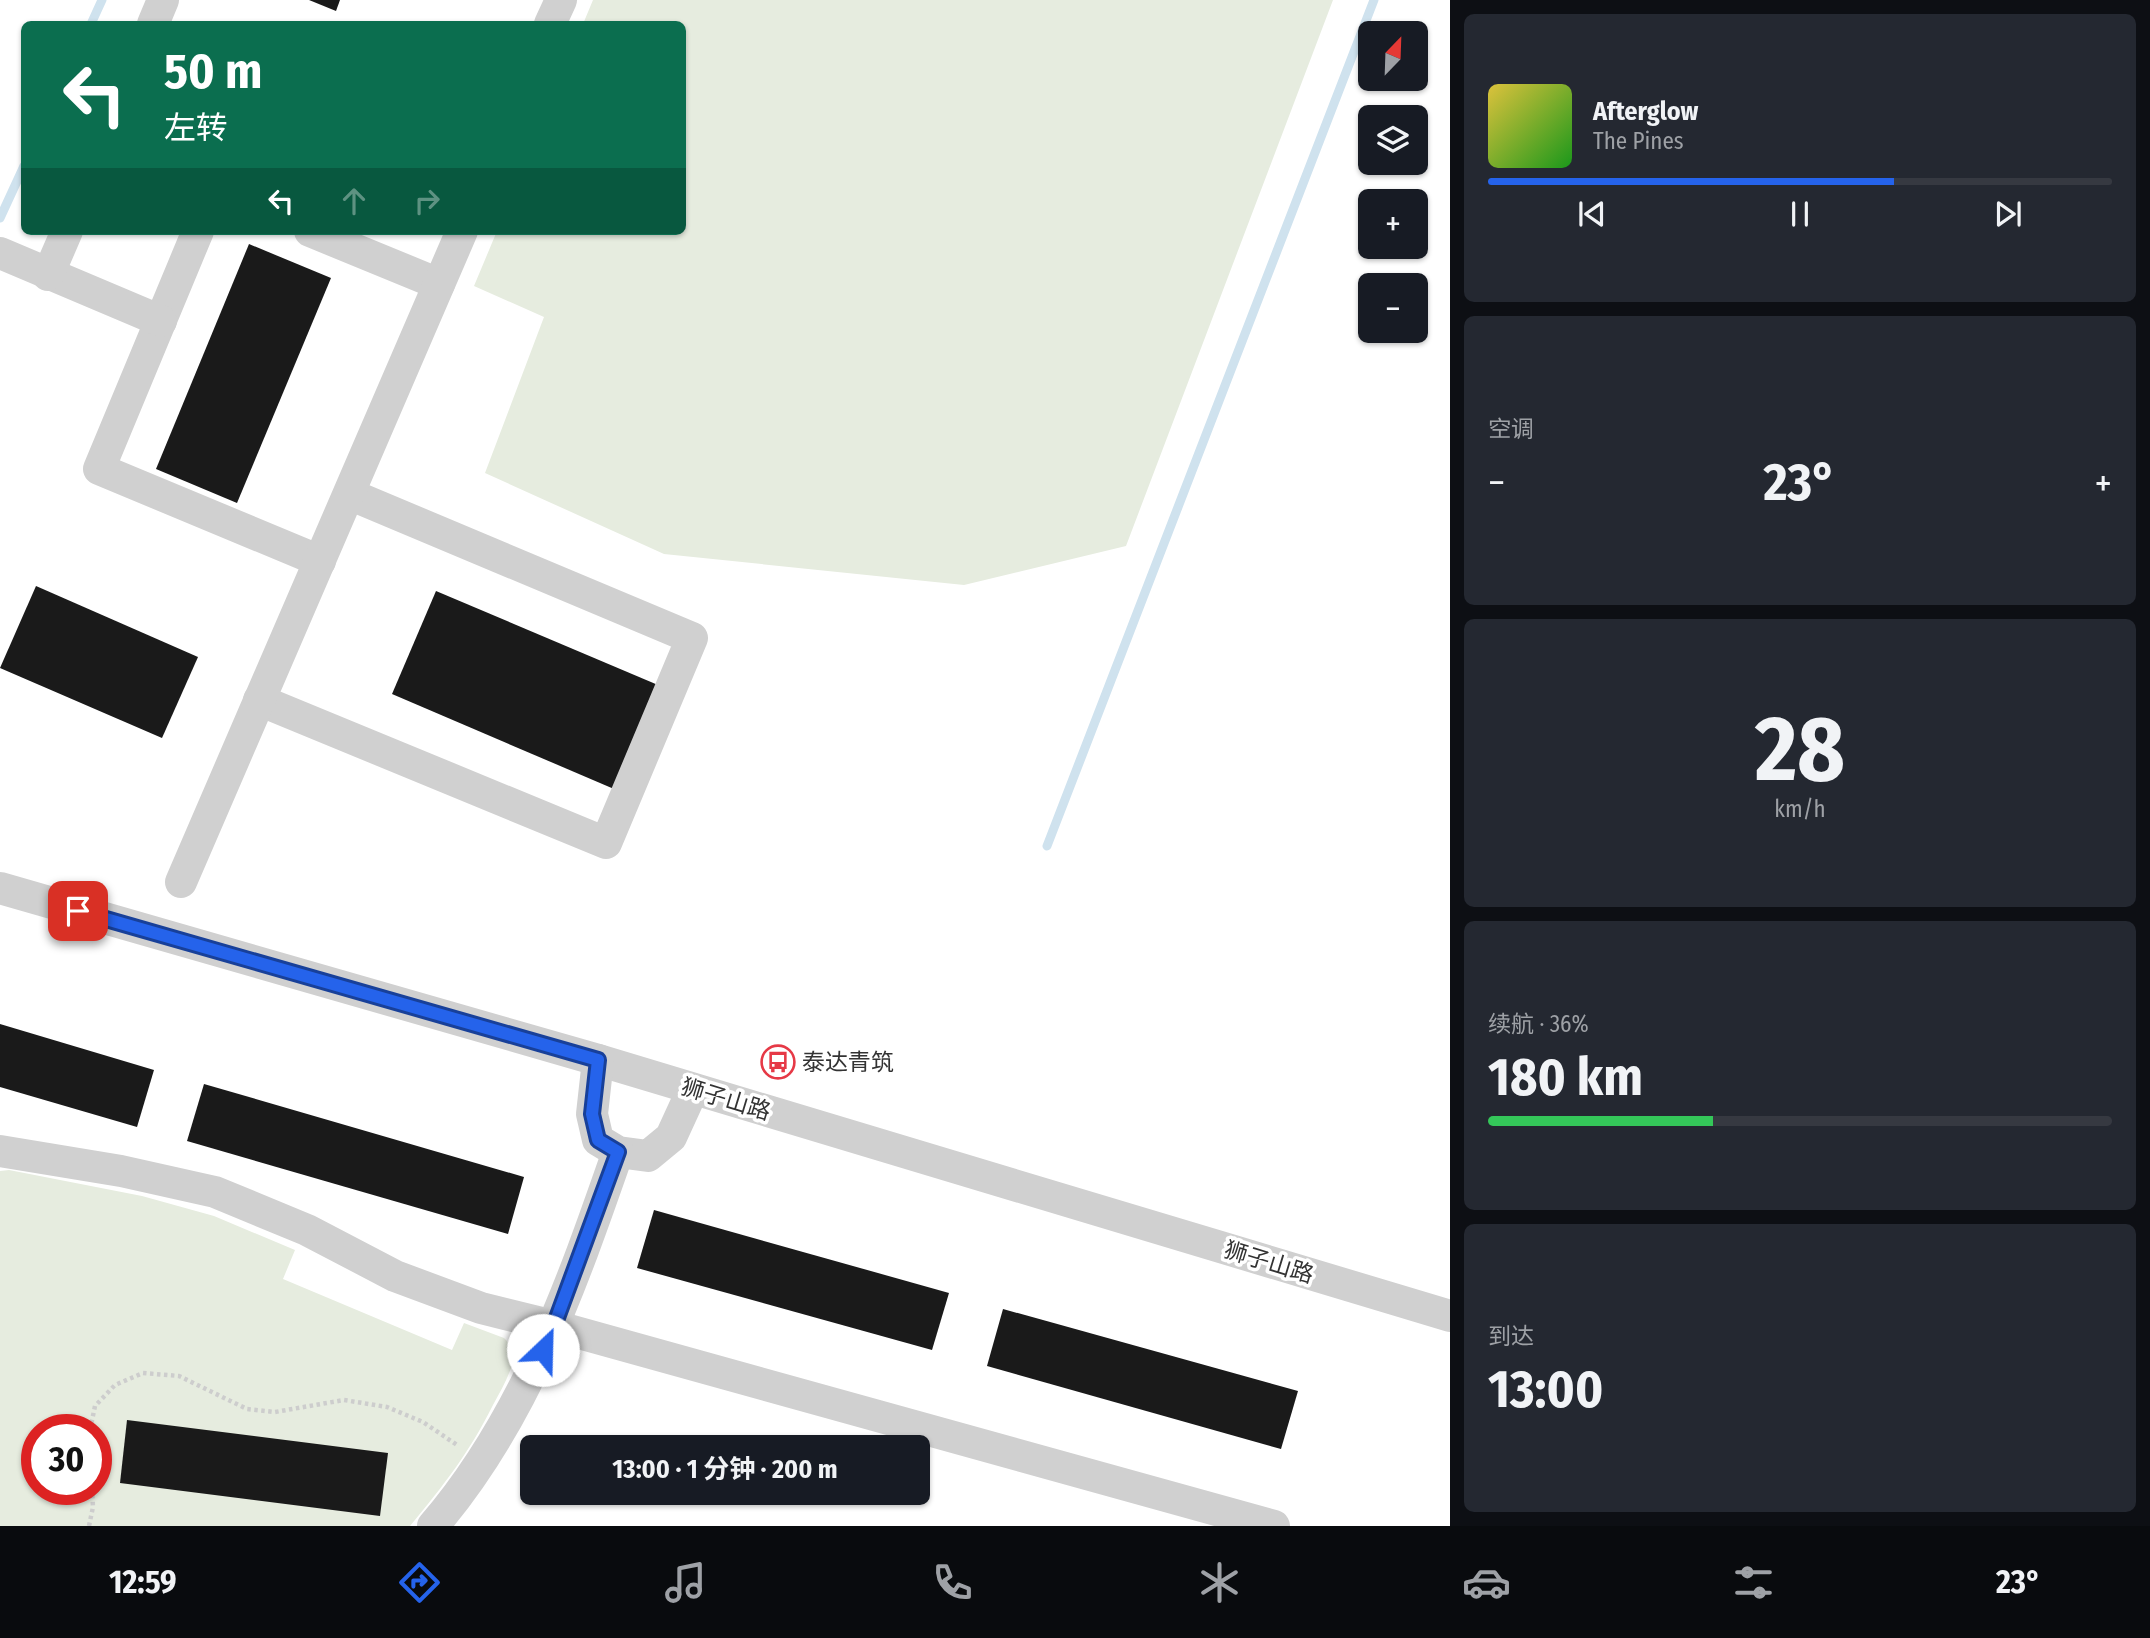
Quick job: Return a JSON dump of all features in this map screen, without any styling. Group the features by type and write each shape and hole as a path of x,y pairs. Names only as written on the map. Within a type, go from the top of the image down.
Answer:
{"street":[{"path":"154,21 163,0"},
{"path":"551,21 561,0"},
{"path":"48,275 64,235"},
{"path":"196,235 99,469 320,561"},
{"path":"320,235 439,284"},
{"path":"181,882 460,235"},
{"path":"0,253 161,321"},
{"path":"259,700 606,843 692,638 349,494"},
{"name":"狮子山路","path":"0,888 598,1060 1450,1316"},
{"path":"598,1060 592,1114 598,1140 618,1152 648,1156 671,1138 693,1089"},
{"path":"0,1152 121,1171 215,1192 307,1230 395,1276 481,1308 1274,1526"},
{"path":"433,1526 461,1493 509,1419 554,1326 618,1152"}],"path":[{"path":"93,1414 95,1406 115,1385 143,1373 179,1376 247,1409 275,1412 344,1400 387,1407 423,1422 481,1462"},
{"path":"89,1526 93,1505"}],"shaded area":[{"path":"593,0 1333,0 1126,546 964,585 664,554 485,473 544,317 474,286 495,235 686,235 686,21 584,21"},
{"path":"9,1170 142,1196 214,1216 295,1250 283,1279 452,1350 464,1323 504,1338 516,1350 504,1385 465,1454 410,1526 0,1526 0,1171"}],"building":[{"path":"309,0 340,0 336,11"},
{"path":"249,244 331,278 237,503 156,469"},
{"path":"36,586 198,657 162,738 0,668"},
{"path":"436,591 658,685 614,789 392,694"},
{"path":"0,1024 154,1070 137,1127 0,1087"},
{"path":"204,1084 524,1177 508,1234 187,1141"},
{"path":"654,1210 949,1293 932,1350 637,1268"},
{"path":"1003,1309 1298,1391 1281,1449 987,1366"},
{"path":"127,1420 388,1453 380,1516 120,1483"}],"waterway":[{"path":"92,21 102,0"},
{"path":"1047,846 1374,0"},
{"path":"0,218 21,172"}],"place":[{"name":"泰达青筑","path":"778,1062"}],"route":[{"path":"78,911 598,1060 592,1114 598,1140 618,1152 543,1350"}]}
